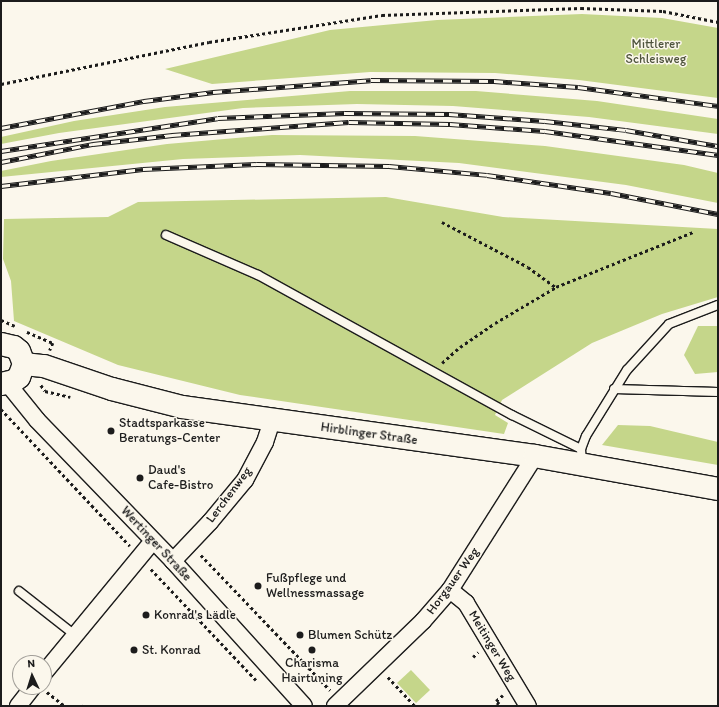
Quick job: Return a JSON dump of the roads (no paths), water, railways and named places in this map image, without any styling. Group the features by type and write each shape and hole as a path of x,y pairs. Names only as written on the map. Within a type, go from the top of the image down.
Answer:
{"street":[{"path":"1,344 14,347 20,351 24,364 19,377 4,384"},
{"name":"Hirblinger Straße","path":"24,364 44,366 150,400 272,420 535,456 581,457 718,489"},
{"name":"Wertinger Straße","path":"4,384 172,560 304,706"},
{"name":"Lerchenweg","path":"172,560 245,480 265,442 272,420"},
{"name":"Horgauer Weg","path":"338,703 423,621 450,590 535,456"},
{"path":"52,663 139,556 153,541"},
{"name":"Meitinger Weg","path":"450,590 466,604 528,706"},
{"path":"18,706 30,695"}],"lane":[{"path":"166,235 258,275 433,372 581,457 586,436 627,370 669,324 718,305"},
{"path":"614,389 718,392"},
{"path":"19,590 75,636"}],"railway":[{"path":"1,128 144,101 213,92 371,80 494,81 578,87 718,106"},
{"path":"1,151 218,118 345,113 449,114 545,121 626,130 718,146"},
{"path":"1,162 93,144 172,135 349,122 450,124 545,131 718,155"},
{"path":"1,186 143,169 257,164 389,166 487,175 611,193 718,214"}],"place":[{"name":"Stadtsparkasse Beratungs-Center","path":"111,431"},
{"name":"Daud's Cafe-Bistro","path":"140,478"},
{"name":"Fußpflege und Wellnessmassage","path":"258,586"},
{"name":"Konrad's Lädle","path":"146,615"},
{"name":"Blumen Schütz","path":"300,635"},
{"name":"St. Konrad","path":"134,650"},
{"name":"Charisma Hairtuning","path":"312,650"}],"park label":[{"name":"Mittlerer Schleisweg","path":"656,52"}]}
